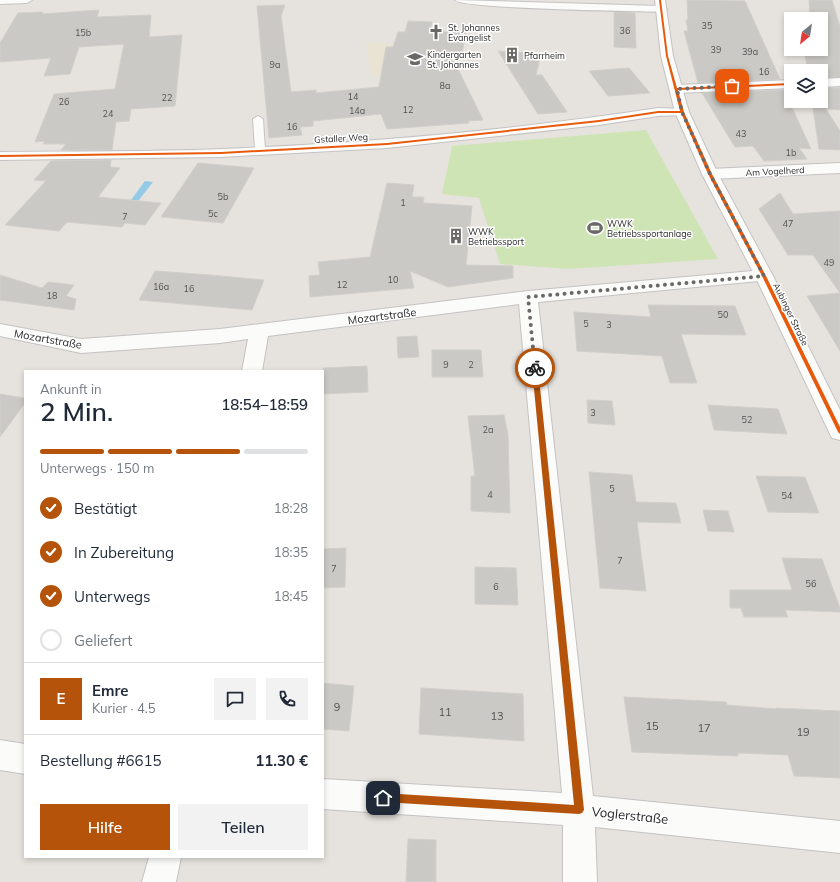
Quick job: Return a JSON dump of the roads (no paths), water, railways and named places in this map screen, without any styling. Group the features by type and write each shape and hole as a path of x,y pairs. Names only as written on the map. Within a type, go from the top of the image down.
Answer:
{"street":[{"path":"0,1 27,0"},
{"path":"460,0 660,4"},
{"name":"Aubinger Straße","path":"660,4 667,56 682,112 710,174 764,276 840,432"},
{"path":"828,82 840,82"},
{"path":"677,89 784,84"},
{"name":"Gstaller Weg","path":"0,156 85,156 387,144 599,121 658,112 682,112"},
{"name":"Am Vogelherd","path":"710,174 840,168"},
{"name":"Mozartstraße","path":"0,330 81,346 220,336 528,297 764,276"},
{"path":"528,297 579,810 580,882"},
{"path":"252,370 259,331"},
{"path":"0,755 24,759"},
{"name":"Voglerstraße","path":"324,794 579,810 840,837"},
{"path":"159,882 165,858"}],"lane":[{"path":"258,119 260,150"}],"water":[{"path":"145,181 153,182 139,200 131,200"}],"place":[{"name":"St. Johannes Evangelist","path":"436,32"},
{"name":"Pfarrheim","path":"512,55"},
{"name":"Kindergarten St. Johannes","path":"415,59"},
{"name":"WWK Betriebssportanlage","path":"595,228"},
{"name":"WWK Betriebssport","path":"456,236"}]}
